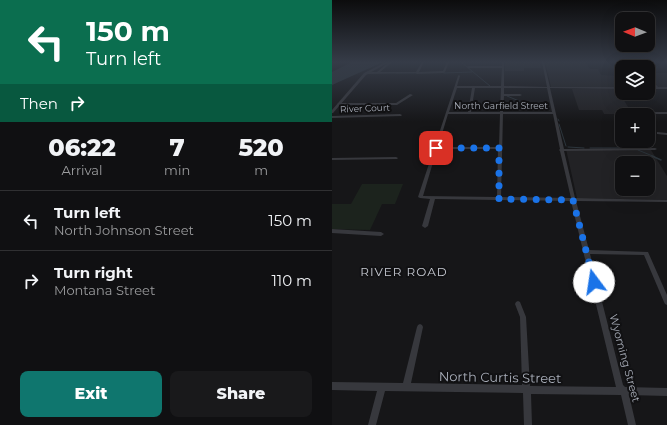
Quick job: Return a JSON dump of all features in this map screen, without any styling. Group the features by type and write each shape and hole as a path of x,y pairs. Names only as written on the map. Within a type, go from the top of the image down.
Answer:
{"street":[{"path":"332,112 360,82"},
{"path":"457,82 420,197 667,201"},
{"path":"499,199 499,148 502,82"},
{"name":"Wyoming Street","path":"547,82 573,200 620,387 624,392 632,425"},
{"path":"655,86 657,88 667,88"},
{"path":"456,87 615,88"},
{"path":"469,113 474,87"},
{"path":"339,104 397,104 411,95"},
{"path":"502,95 520,95"},
{"name":"North Garfield Street","path":"448,113 553,113"},
{"path":"655,113 667,113"},
{"name":"River Court","path":"332,117 400,115"},
{"path":"658,133 667,134"},
{"path":"436,148 499,148"},
{"path":"562,150 655,148"},
{"path":"332,159 396,158"},
{"path":"425,226 434,197"},
{"path":"332,231 381,234"},
{"path":"587,252 646,253 667,302"},
{"path":"518,304 523,317 528,425"},
{"path":"406,387 420,327"},
{"name":"North Curtis Street","path":"332,386 667,392"},
{"path":"372,425 382,387"}],"shaded area":[{"path":"332,82 339,82 332,85"},
{"path":"550,82 615,82 615,87 551,87"},
{"path":"655,82 667,82 667,88 657,88"},
{"path":"572,89 615,89 615,100 624,100 629,108 615,108 615,114 604,114 602,110 579,110"},
{"path":"566,149 651,150 655,156 615,156 615,196 655,196 655,156 667,176 667,200 577,198"},
{"path":"362,184 403,184 395,204 382,204 370,230 332,229 332,204 351,204"}],"waterway":[{"path":"485,82 490,86"},
{"path":"507,96 541,110"},
{"path":"559,124 566,146"},
{"path":"568,147 584,148"},
{"path":"590,148 615,148"},
{"path":"638,150 653,156"},
{"path":"655,157 661,160"}],"district":[{"name":"RIVER ROAD","path":"404,271"}],"route":[{"path":"436,148 499,148 499,199 573,200 594,282"}]}
